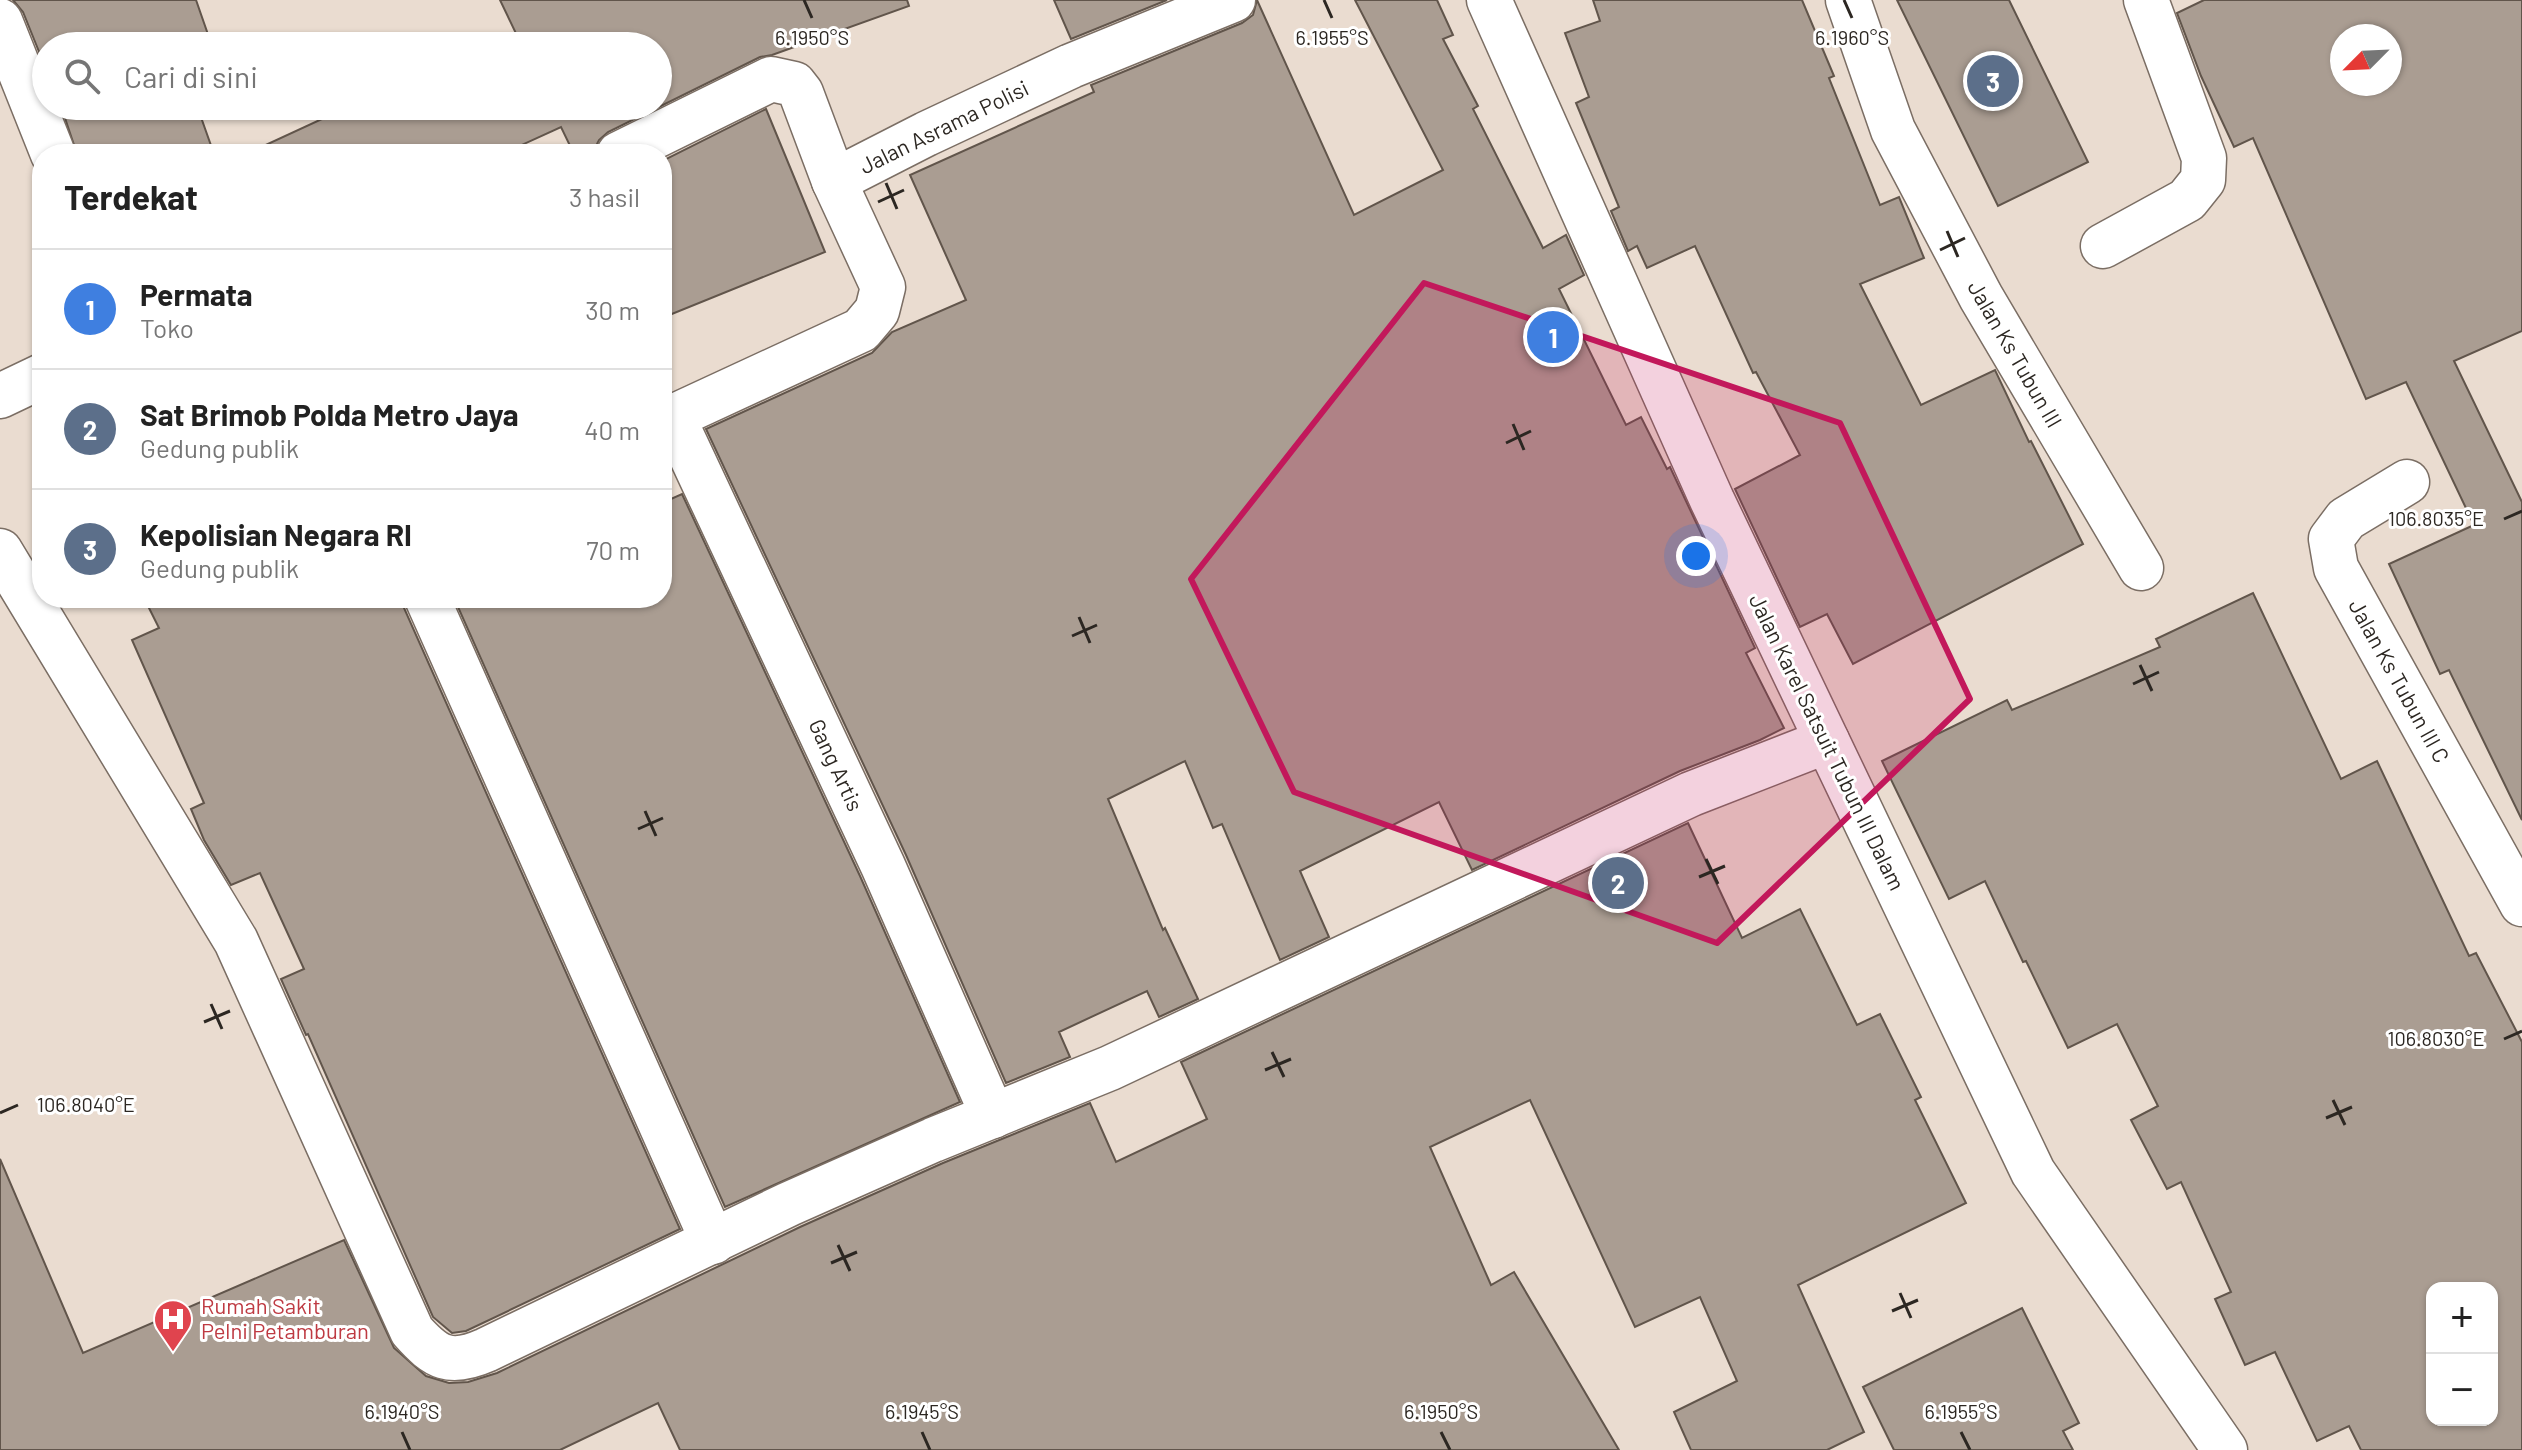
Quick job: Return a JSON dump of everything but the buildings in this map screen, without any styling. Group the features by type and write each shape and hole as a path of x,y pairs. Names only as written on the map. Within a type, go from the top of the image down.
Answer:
{"street":[{"name":"Jalan Asrama Polisi","path":"672,417 861,330 877,311 883,287 834,181 1071,66 1233,0"},
{"name":"Jalan Karel Satsuit Tubun III Dalam","path":"1489,0 1712,500 2033,1172 2225,1450"},
{"name":"Jalan Ks Tubun III","path":"1848,0 1893,130 1981,297 2141,568"},
{"path":"2103,246 2187,200 2203,180 2204,158 2146,0"},
{"path":"0,21 32,101"},
{"path":"639,144 771,79 794,84 801,93 834,181"},
{"path":"39,120 49,144"},
{"path":"0,396 32,381"},
{"name":"Gang Artis","path":"672,427 883,866 993,1116"},
{"name":"Jalan Ks Tubun III C","path":"2407,482 2346,519 2331,539 2336,568 2522,904"},
{"path":"0,551 32,604"},
{"path":"35,608 231,931 412,1331 432,1353 467,1358 789,1204 1102,1072 1691,794 1827,741"},
{"path":"431,608 713,1242"}],"highlighted area":[{"path":"1424,283 1840,423 1970,699 1717,943 1294,792 1191,579"}],"place":[{"name":"Kepolisian Negara RI","path":"1993,81"},
{"name":"Permata","path":"1553,337"},
{"name":"Sat Brimob Polda Metro Jaya","path":"1618,883"},
{"name":"Rumah Sakit Pelni Petamburan","path":"173,1353"}]}
